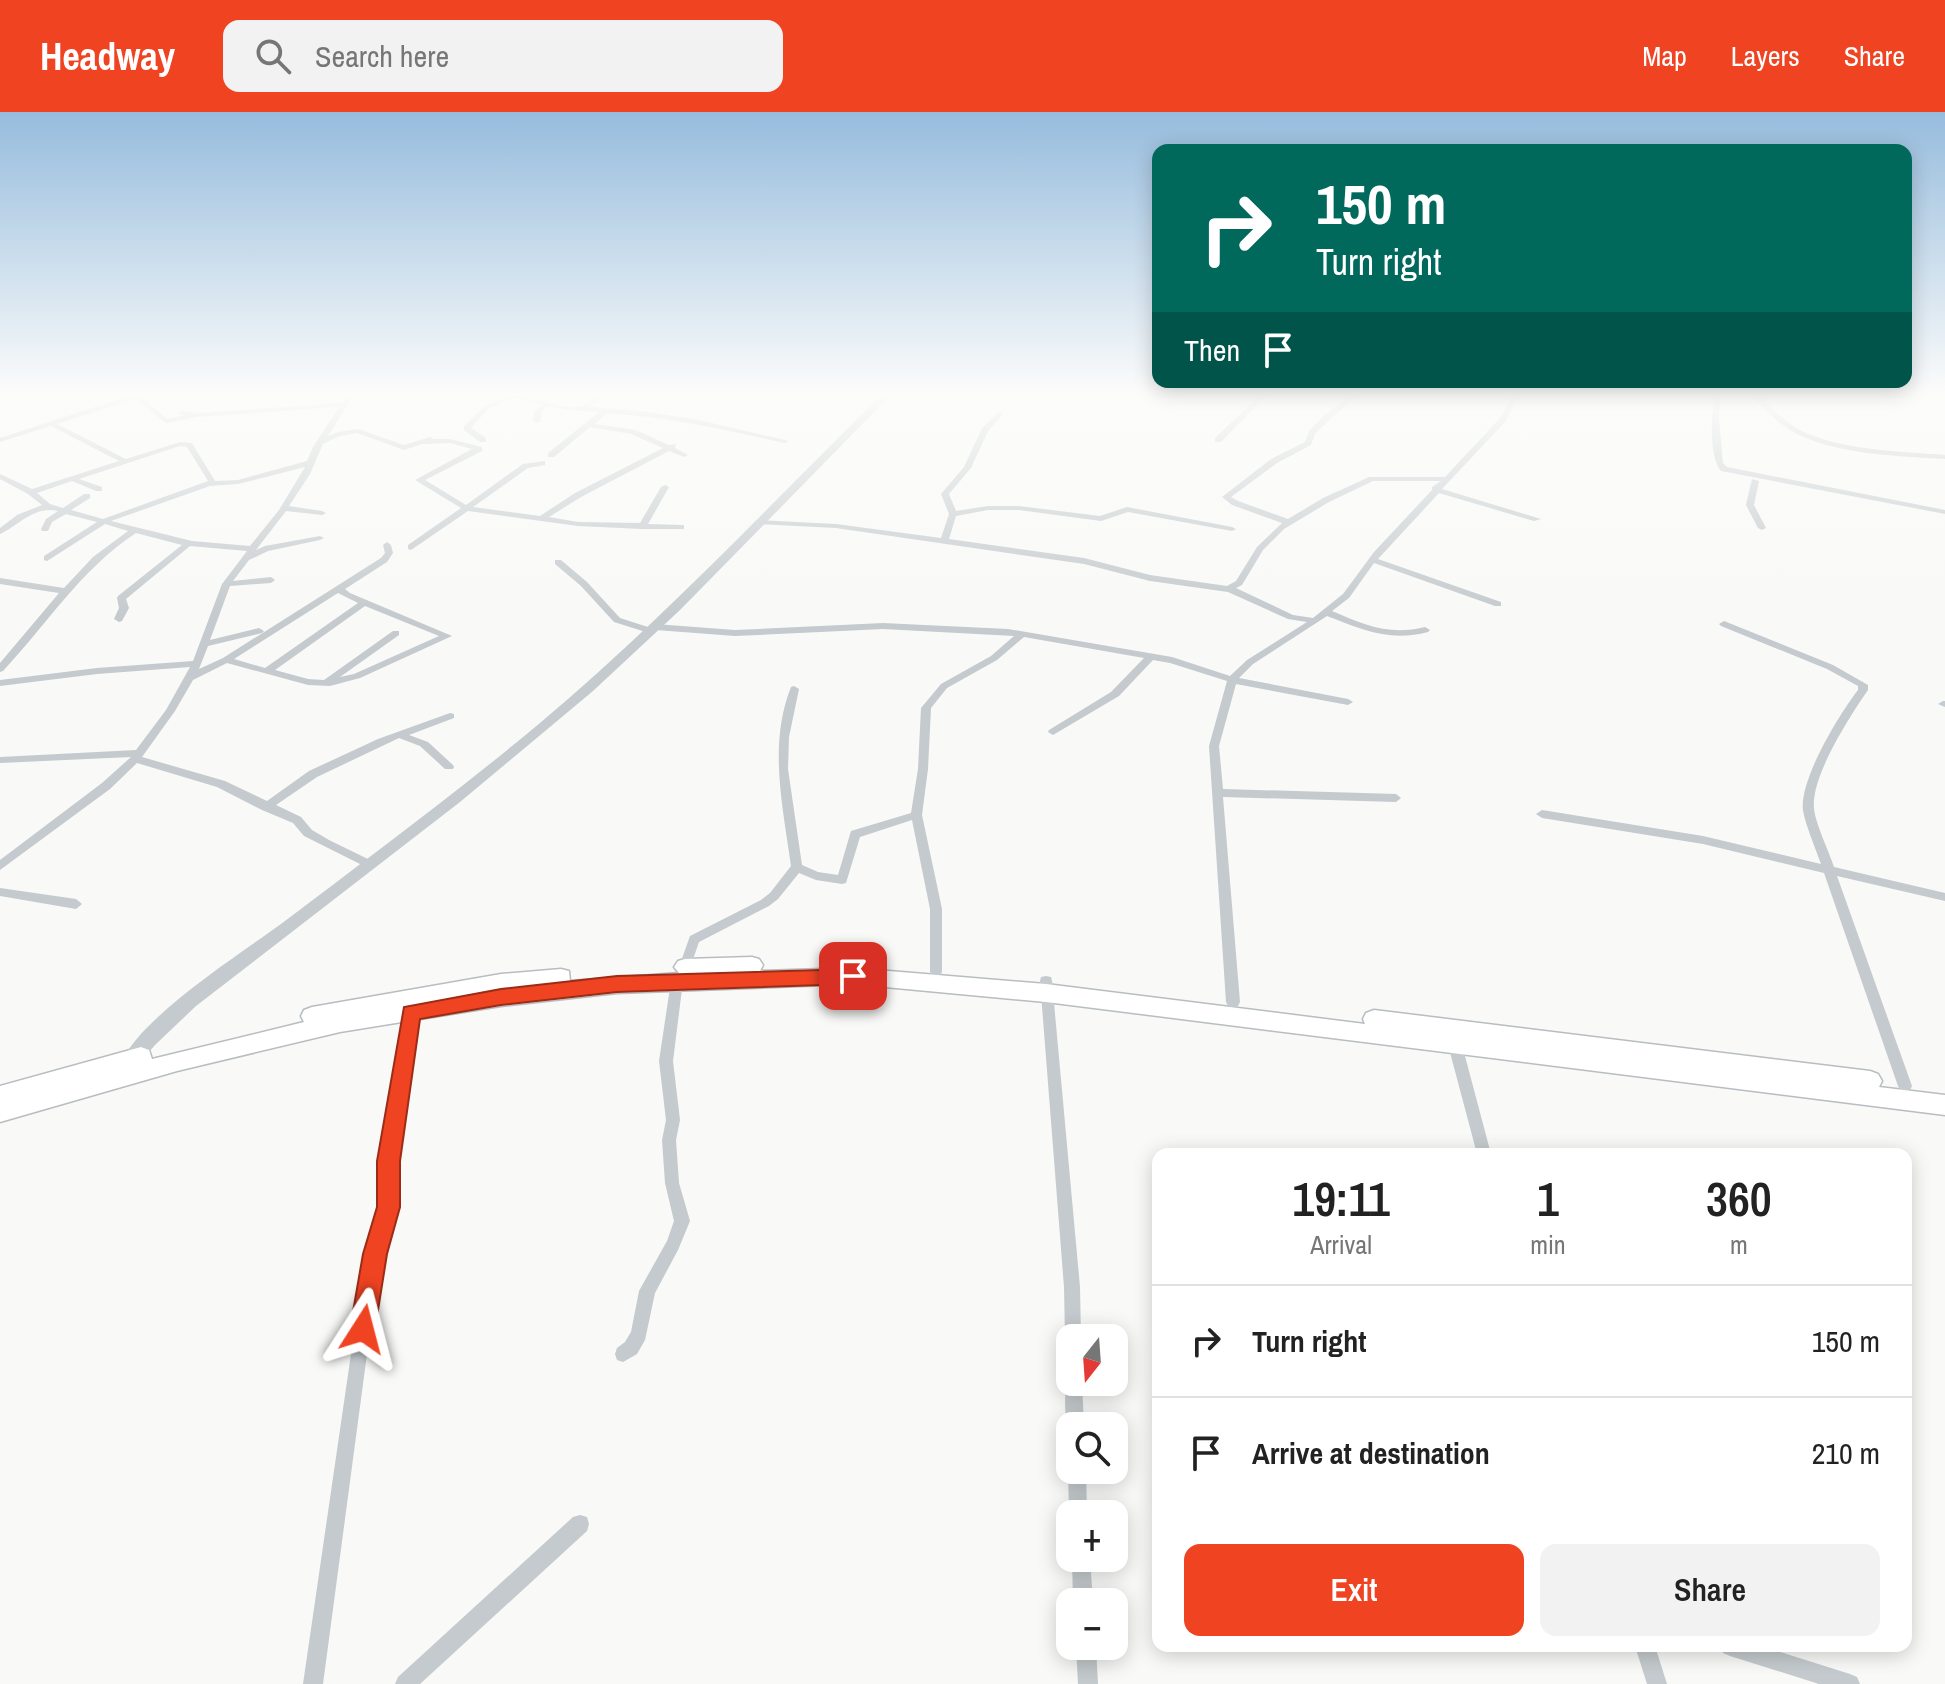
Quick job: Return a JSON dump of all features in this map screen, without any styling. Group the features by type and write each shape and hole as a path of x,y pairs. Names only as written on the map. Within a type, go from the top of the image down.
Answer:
{"main road":[{"path":"0,1112 126,1068 353,1007 501,983 854,964 936,971 1046,987 1945,1091"},
{"path":"0,1096 340,1023 501,997 681,974 853,976 1233,1002 1945,1105"}],"street":[{"path":"31,492 103,468"},
{"path":"203,468 211,480 210,484"},
{"path":"47,558 102,522 172,495 290,468"},
{"path":"0,866 106,786 136,756 170,711 195,664 226,584 284,508 307,468"},
{"path":"442,468 419,480 466,508 541,519 681,527"},
{"path":"411,547 523,468"},
{"path":"541,519 560,505 629,468"},
{"path":"126,1068 173,1015 545,726 654,629 812,468"},
{"path":"944,541 953,514 945,494 967,468"},
{"path":"1264,468 1226,497 1287,522"},
{"path":"1233,1002 1214,746 1232,680 1250,662 1315,621 1346,596 1373,560 1454,468"},
{"path":"1723,468 1755,478 1945,512"},
{"path":"0,476 31,492 47,506 63,511 187,545 211,549 251,549"},
{"path":"1755,478 1750,505 1762,528"},
{"path":"70,479 99,489"},
{"path":"1239,588 1260,549 1287,522 1366,480 1444,479"},
{"path":"642,527 665,487"},
{"path":"1435,489 1537,519"},
{"path":"45,529 49,521 87,496"},
{"path":"0,532 20,517 47,506"},
{"path":"284,508 322,513"},
{"path":"953,514 988,508 1019,508 1101,519 1127,509 1232,529"},
{"path":"758,522 836,526 1084,561 1150,578 1239,588 1291,617 1315,621"},
{"path":"0,669 65,591 111,543 135,530"},
{"path":"244,559 265,549 320,538"},
{"path":"119,619 124,608 121,598 187,545"},
{"path":"186,680 226,660 384,560 389,553 387,545"},
{"path":"1373,560 1498,604"},
{"path":"558,562 584,584 617,620 654,629 735,633 883,626 1022,634 1151,656 1232,680 1348,702"},
{"path":"226,584 271,580"},
{"path":"0,581 65,591"},
{"path":"226,660 324,684 357,676 447,636 347,595 338,588"},
{"path":"267,671 365,602"},
{"path":"1326,612 1384,633 1407,635 1425,630"},
{"path":"1291,617 1300,631"},
{"path":"1724,624 1830,667 1863,685 1863,690 1847,710 1808,795 1808,809 1905,1086"},
{"path":"202,645 259,631"},
{"path":"324,684 396,633"},
{"path":"936,971 936,909 916,815 923,769 926,708 944,686 994,658 1022,634"},
{"path":"1053,732 1115,694 1135,677 1151,656"},
{"path":"0,683 97,671 195,664"},
{"path":"623,1354 631,1348 639,1334 647,1291 673,1245 682,1221 672,1183 669,1140 673,1120 666,1061 681,974 694,939 765,903 797,867 783,769 784,737 794,689"},
{"path":"266,807 313,774 450,716"},
{"path":"400,735 424,744 449,767"},
{"path":"0,760 136,756 221,784 297,820 308,833 368,864"},
{"path":"1217,793 1396,798"},
{"path":"1542,814 1703,840 1945,897"},
{"path":"797,867 816,876 842,880 855,834 916,815"},
{"path":"0,892 76,904"},
{"path":"1046,987 1073,1324"},
{"path":"313,1684 361,1339 375,1254 389,1207 389,1161 411,1012"},
{"path":"1452,1035 1482,1148"},
{"path":"405,1684 580,1524"},
{"path":"1647,1652 1657,1684"},
{"path":"1749,1652 1850,1684"},
{"path":"1087,1660 1088,1684"}],"route":[{"path":"363,1329 375,1254 389,1207 389,1161 411,1012 501,997 617,984 853,976"}]}
